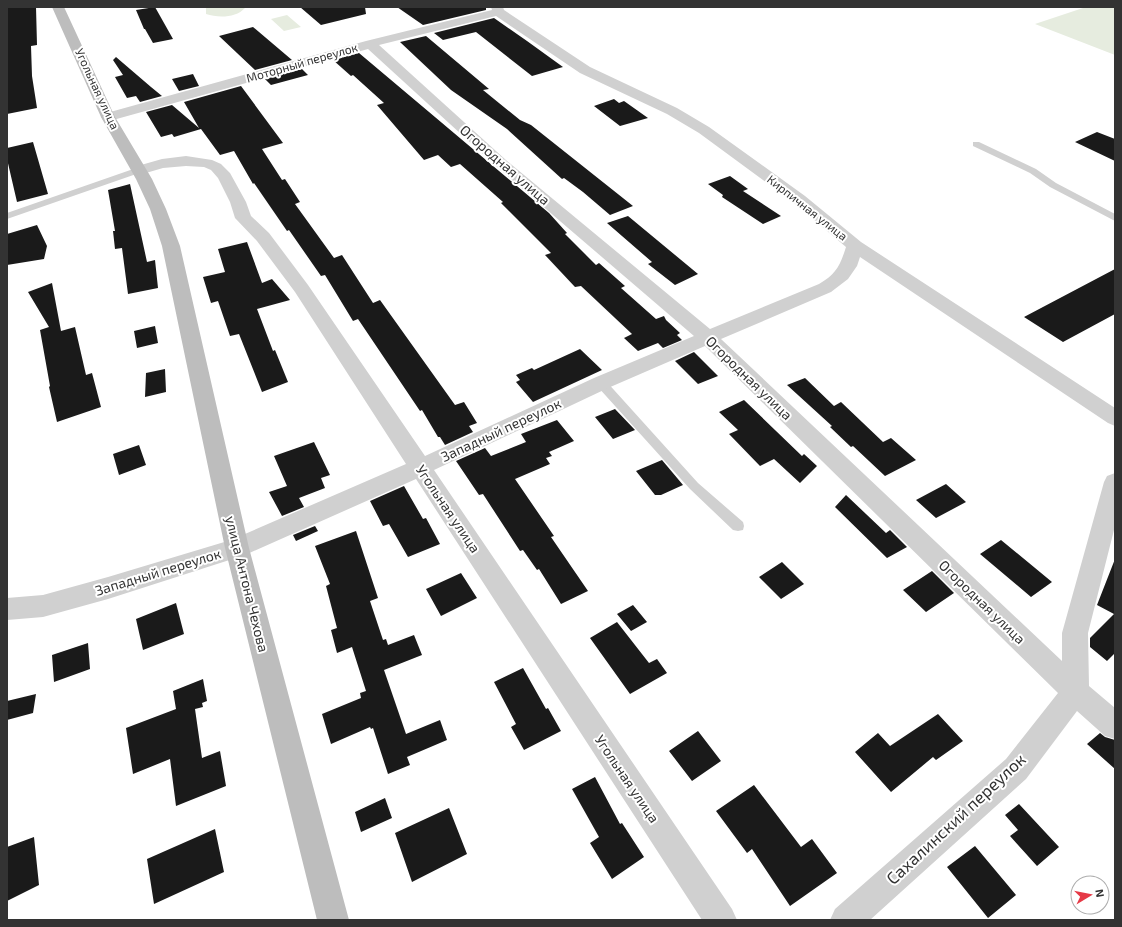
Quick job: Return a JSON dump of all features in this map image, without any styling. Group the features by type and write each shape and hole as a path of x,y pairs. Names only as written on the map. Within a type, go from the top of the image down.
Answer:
{"street":[{"name":"Угольная улица","path":"58,7 108,117 139,170 158,209 172,246"},
{"name":"Моторный переулок","path":"108,117 498,10"},
{"name":"Кирпичная улица","path":"498,10 585,70 672,111 704,130 798,198 855,246 1115,418"},
{"name":"Огородная улица","path":"370,44 502,164 707,337 1075,692 1115,726"},
{"name":"Угольная улица","path":"139,170 162,164 186,161 207,163 216,167 225,176 244,218 263,237 302,289 721,920"},
{"name":"улица Антона Чехова","path":"172,246 237,548 333,920"},
{"name":"Западный переулок","path":"7,608 43,606 108,588 237,548 421,467 601,383 826,288 836,282 851,264 855,246"},
{"path":"1075,692 1075,633 1109,529 1115,482"},
{"name":"Сахалинский переулок","path":"846,920 1016,769 1046,732 1075,692"}],"lane":[{"path":"976,144 1033,171 1053,185 1115,218"},
{"path":"7,216 139,170"},
{"path":"601,383 694,486 738,526"}],"shaded area":[{"path":"206,7 245,8 237,14 216,16 206,14"},
{"path":"1086,7 1115,7 1115,55 1035,24"},
{"path":"287,15 301,27 284,31 271,19"}],"building":[{"path":"7,7 36,7 37,45 31,46 32,76 37,108 7,114"},
{"path":"155,7 173,39 153,43 144,29 136,10"},
{"path":"300,7 365,7 366,14 321,25"},
{"path":"397,7 486,7 486,10 423,25"},
{"path":"494,18 563,67 532,76 476,32 443,40 434,33"},
{"path":"253,27 292,60 255,70 219,36"},
{"path":"426,36 489,89 483,90 520,120 531,125 633,206 610,215 583,192 564,178 562,179 507,129 451,90 400,42"},
{"path":"359,53 549,213 567,233 565,234 596,265 599,263 625,286 621,288 656,319 664,316 666,320 680,333 677,335 682,340 663,348 658,343 638,351 624,338 632,334 581,286 575,287 545,255 551,253 501,203 503,202 460,164 451,167 438,155 424,160 377,105 384,103 353,75 351,76 333,60"},
{"path":"116,57 162,96 140,102 136,96 127,98 115,77 123,75 113,60"},
{"path":"302,69 308,75 271,85 265,79"},
{"path":"193,74 199,86 179,91 172,79"},
{"path":"241,86 283,143 262,149 282,180 285,179 300,202 295,204 334,258 342,255 373,303 380,300 455,405 464,402 477,423 469,426 473,432 445,445 440,437 438,437 422,410 420,411 358,319 353,321 325,275 321,276 289,230 287,231 254,183 253,184 234,151 220,155 201,129 174,137 172,134 161,137 146,112 172,105 199,128 184,102"},
{"path":"614,99 619,103 624,101 648,118 620,126 594,106"},
{"path":"1097,132 1115,139 1115,161 1075,142"},
{"path":"33,142 48,194 17,202 7,159 7,148"},
{"path":"730,176 748,189 743,191 781,216 763,224 722,197 723,195 708,184"},
{"path":"130,184 147,262 155,260 158,288 128,294 122,248 115,249 113,231 115,231 108,190"},
{"path":"628,216 698,274 675,285 648,264 652,262 607,223"},
{"path":"37,225 47,246 44,259 7,265 7,234"},
{"path":"247,242 262,283 272,279 290,300 257,309 273,351 275,350 288,382 262,392 239,334 230,336 218,301 211,303 203,277 225,272 218,249"},
{"path":"1115,269 1115,314 1063,342 1024,317"},
{"path":"52,283 61,331 75,327 86,375 92,373 101,407 57,422 49,387 40,330 49,327 28,292"},
{"path":"155,326 158,343 137,348 134,331"},
{"path":"580,349 602,370 533,402 516,382 520,380 516,375 532,368 534,370"},
{"path":"694,352 718,376 698,384 675,361"},
{"path":"165,369 166,392 145,397 146,373"},
{"path":"805,378 834,406 841,402 883,442 891,438 916,460 885,476 853,446 851,447 830,427 832,426 787,385"},
{"path":"744,400 802,456 804,454 817,466 800,483 774,459 760,466 729,434 738,430 719,412"},
{"path":"615,409 635,430 613,439 595,417"},
{"path":"557,420 574,441 549,452 552,456 546,458 550,464 515,479 554,536 551,537 588,591 561,604 539,569 537,570 523,550 520,551 483,494 479,495 456,461 485,448 491,456 526,442 521,434"},
{"path":"314,442 330,475 321,478 325,488 299,498 304,507 282,516 269,492 287,486 274,456"},
{"path":"139,445 146,465 119,475 113,454"},
{"path":"662,460 683,485 661,495 655,495 636,471"},
{"path":"946,484 966,502 936,518 916,500"},
{"path":"404,486 423,519 426,518 440,544 408,557 389,524 383,526 370,501"},
{"path":"846,495 886,533 890,530 907,547 887,558 835,507"},
{"path":"315,526 318,531 296,541 293,535"},
{"path":"356,531 378,598 370,601 383,640 386,639 388,645 414,635 422,655 384,670 406,734 440,720 447,740 407,757 410,765 388,774 373,728 371,729 370,727 331,744 322,714 361,698 360,693 366,691 352,647 337,653 331,630 337,628 326,586 330,584 315,546"},
{"path":"1001,540 1052,582 1031,597 980,554"},
{"path":"1115,559 1115,653 1107,661 1090,647 1090,638 1114,614 1097,605"},
{"path":"782,562 804,584 781,599 759,577"},
{"path":"932,571 954,593 926,612 903,590"},
{"path":"461,573 477,598 441,616 426,589"},
{"path":"176,603 184,634 143,650 136,619"},
{"path":"633,605 647,622 631,631 617,614"},
{"path":"617,622 649,663 657,659 667,673 630,694 590,638"},
{"path":"88,643 90,669 54,682 52,655"},
{"path":"523,668 546,709 548,708 561,731 524,750 511,727 516,724 494,682"},
{"path":"203,679 207,701 202,703 203,707 195,709 202,758 220,751 226,786 176,806 170,759 133,774 126,728 176,709 173,691"},
{"path":"36,694 33,713 7,720 7,701"},
{"path":"938,714 963,741 936,760 933,757 891,792 855,752 878,733 890,746"},
{"path":"698,731 721,761 692,781 669,751"},
{"path":"1100,733 1105,737 1115,740 1115,769 1087,744"},
{"path":"595,777 620,824 622,823 644,857 612,879 590,843 599,837 572,789"},
{"path":"754,785 801,847 812,839 837,873 790,906 752,849 747,853 716,811"},
{"path":"385,798 392,818 361,832 355,812"},
{"path":"1019,804 1059,847 1037,866 1010,836 1018,830 1005,815"},
{"path":"449,808 467,854 412,882 395,833"},
{"path":"215,829 224,872 154,904 147,859"},
{"path":"34,837 39,885 7,901 7,847"},
{"path":"975,846 1016,895 988,918 947,867"}]}
